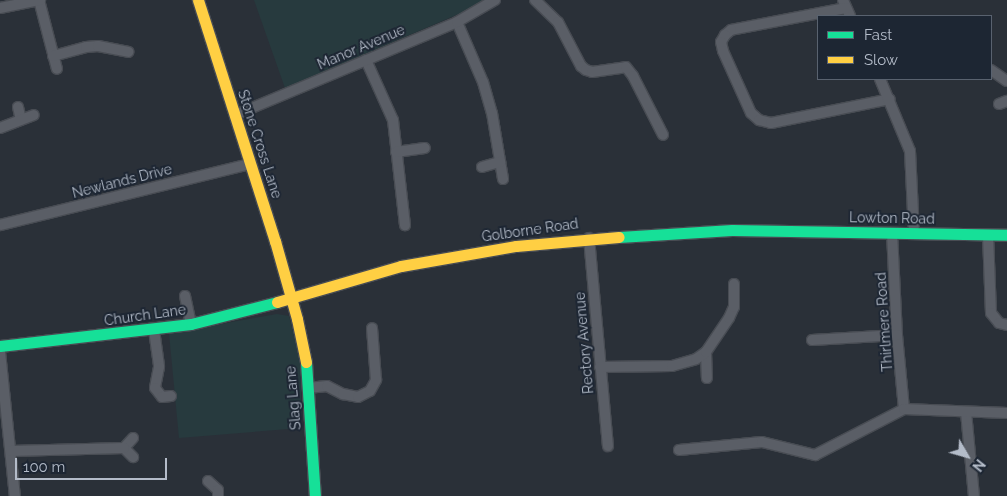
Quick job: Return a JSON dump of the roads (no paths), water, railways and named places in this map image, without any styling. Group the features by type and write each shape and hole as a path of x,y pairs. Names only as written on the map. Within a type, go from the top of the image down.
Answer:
{"main road":[{"name":"Stone Cross Lane","path":"198,0 292,298"},
{"name":"Golborne Road","path":"292,298 401,266 516,246 588,238 718,231 777,231"},
{"name":"Lowton Road","path":"777,231 1007,235"},
{"name":"Church Lane","path":"0,346 154,330 191,324 292,298"},
{"name":"Slag Lane","path":"292,298 306,363 315,496"}],"street":[{"path":"0,8 39,0 57,69"},
{"name":"Manor Avenue","path":"235,115 457,22 495,0"},
{"path":"535,0 558,22 586,70 592,72 626,68 634,76 663,135"},
{"path":"846,8 731,30 725,35 722,42 723,50 751,113 760,120 771,123 890,99"},
{"path":"457,22 483,82 492,113 503,179"},
{"path":"53,56 92,47 128,52"},
{"path":"366,60 393,120 405,225"},
{"path":"992,71 1007,81"},
{"path":"880,80 910,151 914,233"},
{"path":"18,107 21,120"},
{"path":"0,128 34,114"},
{"path":"396,152 424,148"},
{"path":"482,167 500,162"},
{"name":"Newlands Drive","path":"0,225 251,164"},
{"name":"Thirlmere Road","path":"892,233 897,335 904,409"},
{"path":"988,235 991,313 999,323 1007,326"},
{"name":"Rectory Avenue","path":"588,238 608,446"},
{"path":"600,367 672,366 696,360 706,352 734,307 734,284"},
{"path":"185,296 191,324"},
{"path":"308,388 327,386 343,394 358,397 370,391 376,380 372,328"},
{"path":"154,330 159,367 155,388 158,395 167,399"},
{"path":"812,340 897,335"},
{"path":"0,352 15,496"},
{"path":"706,352 707,378"},
{"path":"679,450 762,442 815,455 904,409 1007,413"},
{"path":"966,412 974,496"},
{"path":"11,451 124,448 133,438"},
{"path":"124,448 133,457"},
{"path":"208,481 218,490 218,496"}]}
